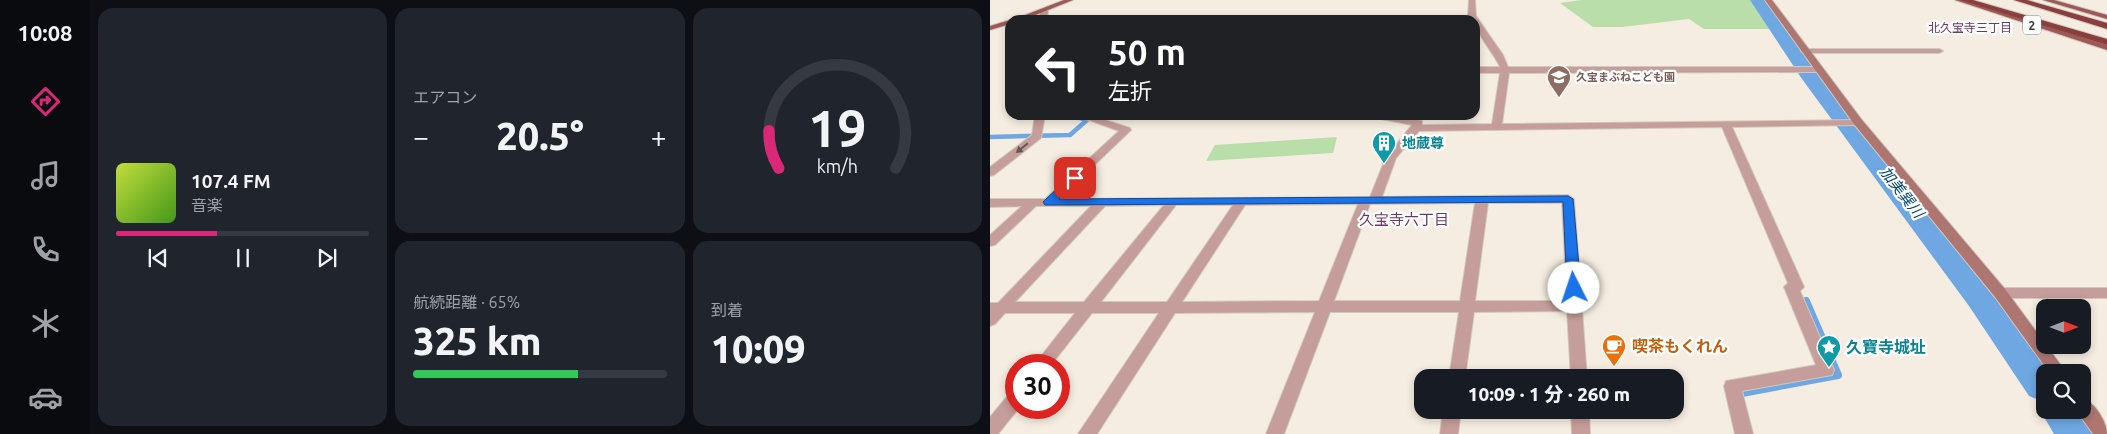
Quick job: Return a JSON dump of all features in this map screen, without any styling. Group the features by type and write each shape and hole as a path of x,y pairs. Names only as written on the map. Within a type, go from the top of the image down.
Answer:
{"highway":[{"path":"1964,0 2107,42"},
{"path":"1993,0 2107,34"},
{"path":"2018,0 2107,26"},
{"path":"2035,0 2107,19"}],"main road":[{"path":"1030,15 1070,0"},
{"name":"2","path":"1958,0 2107,48"},
{"name":"2","path":"2046,0 2107,19"},
{"path":"990,28 1005,24"}],"street":[{"path":"1472,0 1472,15"},
{"path":"1768,0 1805,51 1810,69 1851,122 2000,293 2052,364"},
{"path":"1044,10 1044,15"},
{"path":"1480,27 1499,55 1505,70 1497,127"},
{"path":"1805,51 1939,51"},
{"path":"1480,70 1810,69"},
{"path":"990,173 1037,136 1039,120"},
{"path":"1049,202 1126,130 1095,120"},
{"path":"1275,434 1324,308 1370,201 1391,157 1416,128 1418,123 1402,120"},
{"path":"1416,128 1851,122"},
{"path":"1726,124 1798,287 1791,287 1826,370 1732,386 1744,434"},
{"path":"990,203 1568,199 1578,369"},
{"path":"1458,369 1482,200"},
{"path":"990,242 1034,202"},
{"path":"1087,434 1241,202"},
{"path":"990,320 996,308 1101,203"},
{"path":"1051,354 1172,203"},
{"path":"2000,293 2107,293"},
{"path":"996,308 1171,309 1575,306"},
{"path":"990,431 1005,412"},
{"path":"2091,417 2104,434"},
{"path":"1449,434 1451,419"},
{"path":"1581,419 1582,434"}],"green space":[{"path":"1582,0 1756,0 1775,29 1704,29 1689,19 1622,27 1593,27 1560,3"},
{"path":"1337,137 1333,153 1206,161 1215,145"}],"waterway":[{"name":"加美巽川","path":"1759,0 1810,74 1983,296 2036,370"},
{"path":"990,137 1070,135 1087,120"},
{"path":"1742,393 1838,375 1806,301"},
{"name":"加美巽川","path":"2070,419 2081,434"}],"place":[{"name":"久宝まぶねこども園","path":"1559,98"},
{"name":"地蔵尊","path":"1384,164"},
{"name":"喫茶もくれん","path":"1614,367"},
{"name":"久寶寺城址","path":"1829,368"}],"district":[{"name":"北久宝寺三丁目","path":"1970,27"},
{"name":"久宝寺六丁目","path":"1404,219"}],"route":[{"path":"1075,178 1049,202 1568,199 1574,288"}]}
